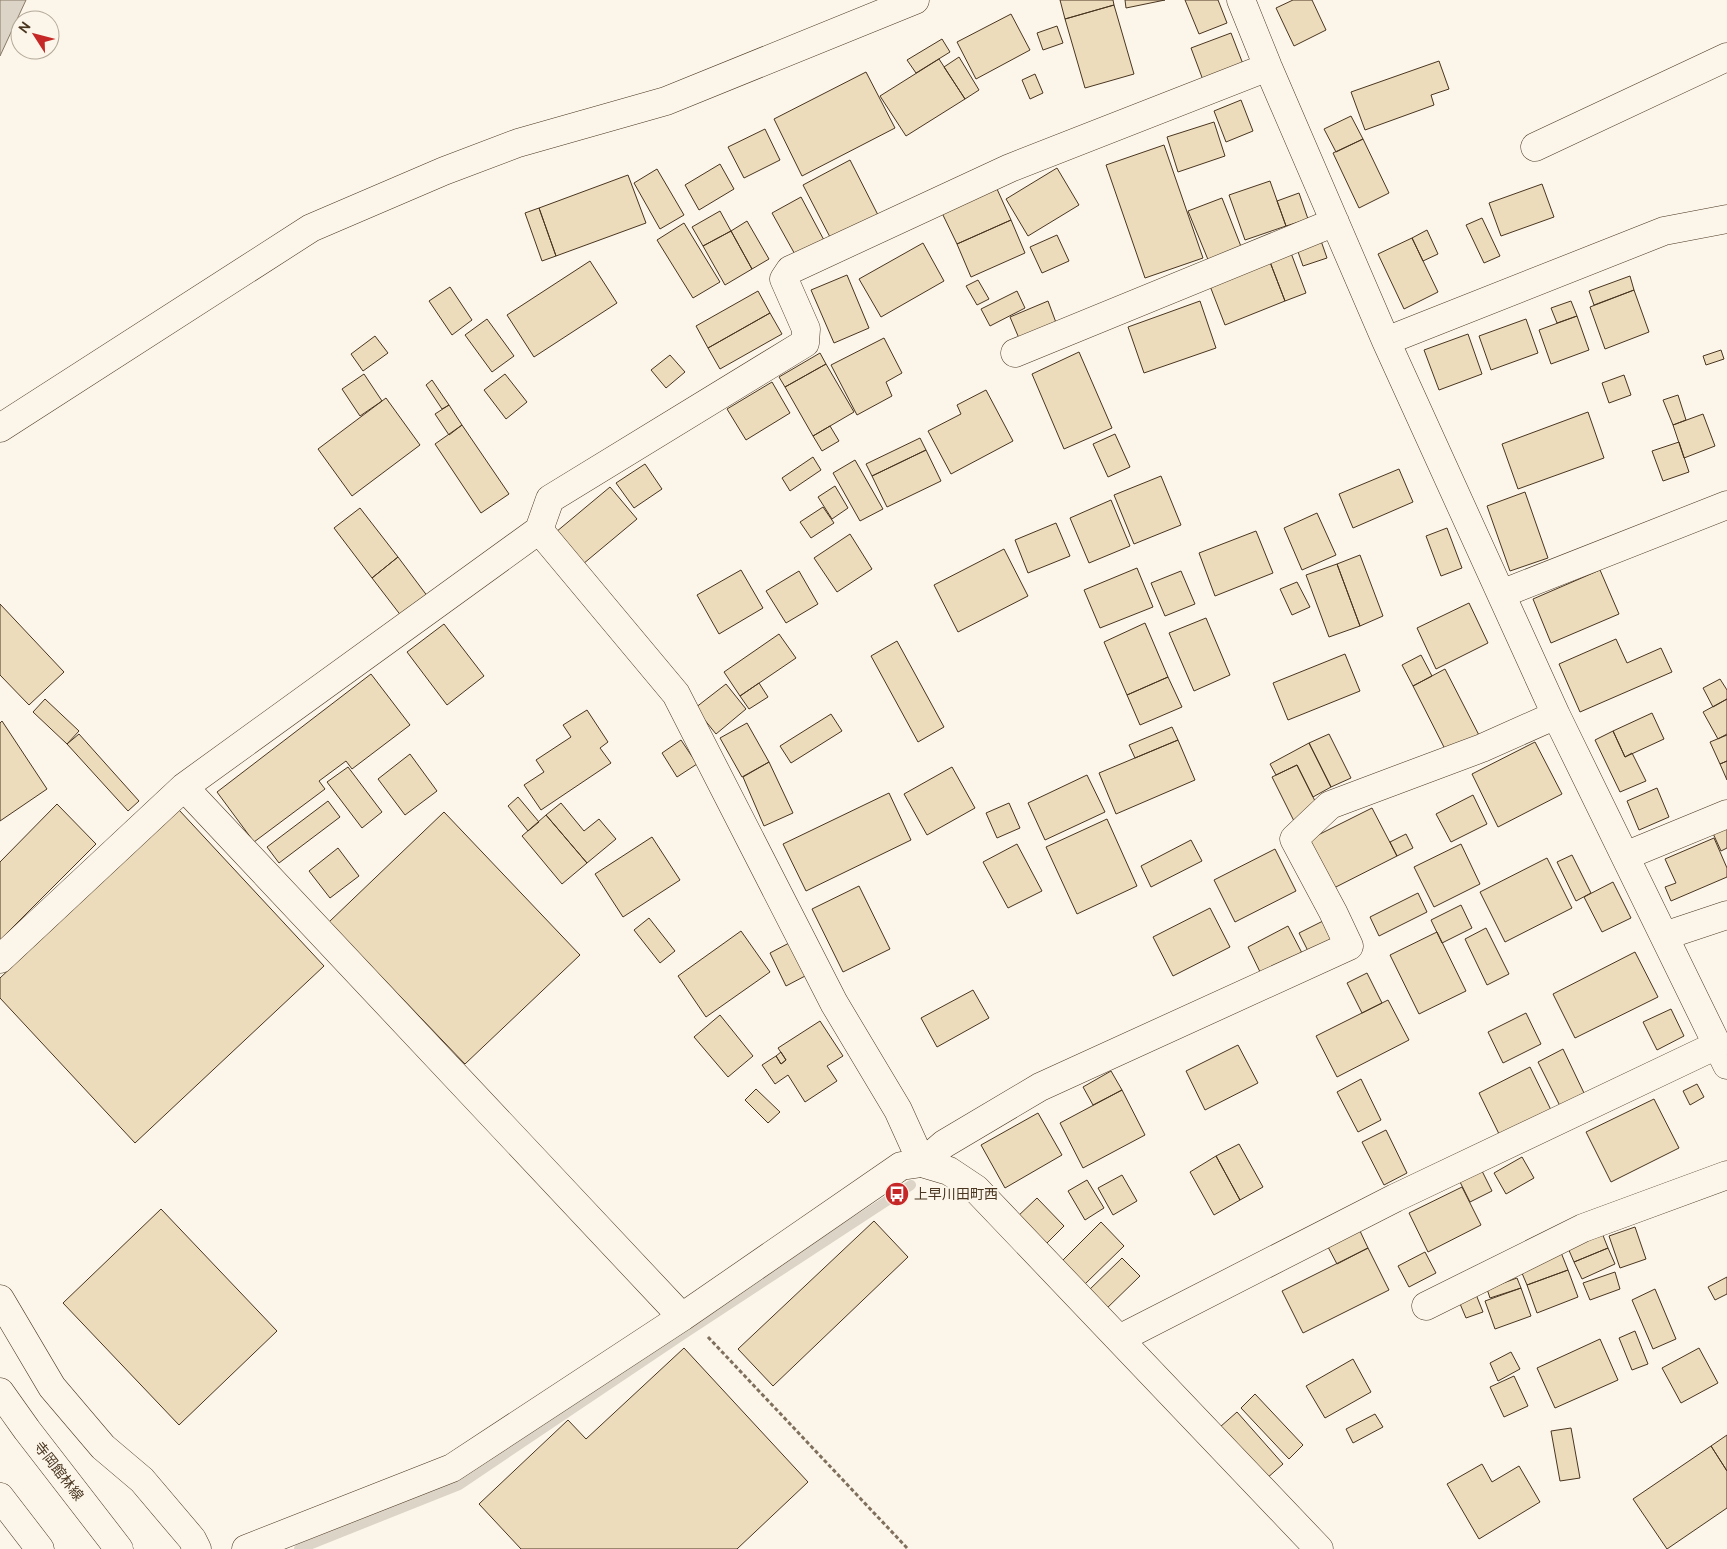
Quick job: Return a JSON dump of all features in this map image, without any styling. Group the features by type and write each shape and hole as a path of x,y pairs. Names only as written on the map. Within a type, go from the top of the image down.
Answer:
{"street":[{"path":"0,428 311,228 333,217 518,143 666,101 915,0"},
{"path":"1119,1339 1395,1198 1722,1055 1556,715 1386,341 1241,0"},
{"path":"1535,147 1727,57"},
{"path":"0,959 184,787 539,530 550,499 805,343 806,329 784,279 790,270 1010,168 1268,67"},
{"path":"1386,341 1664,231 1727,219"},
{"path":"1015,353 1335,222"},
{"path":"1501,594 1727,505"},
{"path":"539,530 676,694 834,1003 898,1110 922,1163"},
{"path":"922,1163 944,1144 1040,1087 1349,946 1294,839 1330,805 1482,748 1556,715"},
{"path":"184,787 682,1317"},
{"path":"1625,856 1727,814"},
{"path":"1664,936 1727,915"},
{"path":"246,1549 452,1468 682,1317 901,1166 922,1163 949,1171 976,1189 1319,1549"},
{"path":"1426,1306 1583,1228 1727,1174"},
{"path":"0,1299 52,1387 104,1447 142,1480 192,1539 198,1549"},
{"name":"寺岡館林線","path":"0,1392 26,1430 119,1549"},
{"path":"0,1497 40,1549"}],"path":[{"path":"682,1317 700,1327 908,1549"}],"shaded area":[{"path":"0,0 26,0 21,10 10,10 10,34 0,56"}],"building":[{"path":"1060,0 1113,0 1114,5 1065,19"},
{"path":"1125,0 1165,0 1126,8"},
{"path":"1185,0 1218,0 1227,23 1199,34"},
{"path":"1293,0 1312,0 1326,30 1294,46 1276,8"},
{"path":"1114,5 1134,74 1085,88 1065,19"},
{"path":"1011,14 1030,50 976,79 957,42"},
{"path":"1057,26 1063,43 1043,50 1037,33"},
{"path":"1231,33 1243,64 1203,80 1191,48"},
{"path":"942,39 950,52 916,73 907,60"},
{"path":"959,57 979,90 965,99 944,67"},
{"path":"939,59 965,99 906,136 880,96"},
{"path":"1439,61 1449,89 1431,95 1434,105 1365,130 1351,92"},
{"path":"866,72 895,128 802,176 774,119"},
{"path":"1035,74 1043,93 1030,99 1022,80"},
{"path":"1241,100 1253,131 1226,142 1214,111"},
{"path":"1351,116 1363,139 1336,152 1324,129"},
{"path":"1214,122 1225,156 1178,172 1167,137"},
{"path":"765,129 780,160 744,178 728,147"},
{"path":"1363,139 1389,193 1359,208 1333,153"},
{"path":"1164,145 1203,258 1145,278 1106,165"},
{"path":"850,160 878,215 831,239 803,185"},
{"path":"720,164 734,189 699,210 685,185"},
{"path":"1057,168 1079,205 1028,236 1006,199"},
{"path":"657,169 684,215 660,229 634,183"},
{"path":"628,175 646,223 556,256 539,208"},
{"path":"1270,181 1286,226 1245,240 1229,195"},
{"path":"1542,184 1554,217 1501,236 1489,203"},
{"path":"997,189 1011,220 957,244 942,213"},
{"path":"1299,193 1308,219 1286,226 1277,201"},
{"path":"801,197 825,242 797,258 772,213"},
{"path":"1222,198 1242,249 1209,262 1188,211"},
{"path":"539,208 556,256 542,261 525,213"},
{"path":"720,211 731,231 703,246 692,227"},
{"path":"1482,218 1500,256 1484,263 1466,225"},
{"path":"1011,220 1025,253 971,277 957,244"},
{"path":"747,221 769,259 752,269 731,231"},
{"path":"684,223 720,282 693,298 657,240"},
{"path":"1427,230 1438,254 1423,261 1412,238"},
{"path":"731,231 752,269 725,285 703,246"},
{"path":"1057,235 1069,261 1042,273 1030,247"},
{"path":"1320,238 1327,258 1303,266 1296,246"},
{"path":"1412,238 1438,292 1404,309 1378,254"},
{"path":"923,243 944,281 881,317 859,279"},
{"path":"1291,253 1306,293 1285,301 1270,262"},
{"path":"590,261 617,303 534,357 507,315"},
{"path":"1270,262 1285,301 1225,325 1210,286"},
{"path":"847,275 869,328 834,343 811,290"},
{"path":"1630,276 1634,290 1594,305 1589,291"},
{"path":"978,280 989,299 977,305 966,286"},
{"path":"450,287 472,320 452,335 429,301"},
{"path":"1634,290 1649,332 1605,349 1590,307"},
{"path":"758,291 770,313 708,348 696,326"},
{"path":"1017,291 1025,308 990,326 981,309"},
{"path":"1048,301 1058,328 1021,343 1010,317"},
{"path":"1200,301 1216,348 1144,373 1128,327"},
{"path":"1571,301 1577,316 1557,323 1551,308"},
{"path":"770,313 782,334 720,369 708,348"},
{"path":"1577,316 1589,350 1551,364 1539,330"},
{"path":"487,319 514,356 492,372 465,335"},
{"path":"1526,319 1538,353 1491,370 1479,336"},
{"path":"1468,334 1482,374 1439,390 1424,350"},
{"path":"375,336 388,353 363,371 351,354"},
{"path":"884,338 902,373 886,382 892,396 857,415 831,365"},
{"path":"1721,350 1724,359 1706,365 1703,356"},
{"path":"1079,352 1112,428 1064,449 1032,374"},
{"path":"820,353 826,364 785,387 779,377"},
{"path":"670,355 685,372 666,388 651,370"},
{"path":"826,364 854,412 813,436 785,387"},
{"path":"364,374 382,401 360,416 342,389"},
{"path":"505,374 527,402 506,419 484,390"},
{"path":"1624,375 1631,395 1609,403 1602,383"},
{"path":"432,380 449,405 442,409 426,385"},
{"path":"772,382 790,413 746,440 727,409"},
{"path":"986,390 1013,441 951,474 928,431 961,414 957,405"},
{"path":"1678,395 1686,420 1673,425 1663,400"},
{"path":"386,398 420,445 352,496 318,449"},
{"path":"449,405 462,425 449,435 435,414"},
{"path":"1588,412 1604,458 1518,489 1502,444"},
{"path":"1703,414 1715,446 1684,458 1673,425"},
{"path":"462,425 509,494 481,513 435,444"},
{"path":"830,426 839,441 822,451 813,436"},
{"path":"1115,434 1130,467 1108,477 1093,444"},
{"path":"920,438 926,450 872,476 866,464"},
{"path":"1679,442 1689,472 1663,481 1652,451"},
{"path":"926,450 941,481 887,507 872,476"},
{"path":"813,457 821,470 790,491 782,478"},
{"path":"855,460 883,509 860,521 833,473"},
{"path":"645,464 662,489 634,508 616,483"},
{"path":"1399,469 1413,502 1353,528 1339,494"},
{"path":"1161,476 1181,525 1134,544 1114,495"},
{"path":"835,486 848,508 832,519 818,497"},
{"path":"610,487 637,519 583,564 556,532"},
{"path":"1525,492 1548,558 1510,571 1487,506"},
{"path":"1111,500 1130,546 1089,563 1070,518"},
{"path":"823,507 834,523 811,538 800,522"},
{"path":"360,508 398,557 372,578 334,528"},
{"path":"1317,513 1336,555 1302,570 1284,528"},
{"path":"1056,523 1070,556 1028,573 1015,540"},
{"path":"1447,528 1462,568 1441,576 1426,536"},
{"path":"1256,531 1273,573 1215,596 1199,553"},
{"path":"850,534 872,569 837,592 814,558"},
{"path":"1004,549 1028,596 958,632 934,585"},
{"path":"1360,555 1383,616 1360,626 1337,564"},
{"path":"398,557 428,597 402,617 372,578"},
{"path":"1337,564 1360,626 1329,637 1306,575"},
{"path":"1137,568 1153,607 1100,628 1084,590"},
{"path":"741,570 763,608 719,634 697,595"},
{"path":"1600,570 1619,614 1551,643 1533,599"},
{"path":"799,571 818,604 786,623 766,591"},
{"path":"1181,571 1195,604 1165,616 1151,583"},
{"path":"1297,582 1310,607 1292,615 1280,589"},
{"path":"1469,603 1488,643 1436,669 1417,628"},
{"path":"0,604 64,672 29,705 0,675"},
{"path":"1206,618 1230,675 1194,691 1169,633"},
{"path":"1145,623 1168,677 1127,695 1104,642"},
{"path":"444,624 484,676 447,705 407,652"},
{"path":"779,634 796,658 740,696 724,672"},
{"path":"1616,639 1627,663 1661,648 1672,672 1580,712 1559,664"},
{"path":"897,641 944,727 918,742 871,656"},
{"path":"1345,654 1360,691 1288,720 1273,683"},
{"path":"1421,655 1432,676 1413,686 1402,665"},
{"path":"1445,669 1482,741 1449,757 1413,686"},
{"path":"371,674 410,725 352,769 346,761 319,781 325,789 254,842 217,792"},
{"path":"1168,677 1182,707 1140,725 1127,695"},
{"path":"1720,679 1727,690 1727,699 1713,707 1703,688"},
{"path":"759,683 768,697 749,709 740,696"},
{"path":"726,684 746,709 716,734 695,708"},
{"path":"45,699 79,731 67,744 33,712"},
{"path":"1727,699 1727,734 1718,739 1703,712"},
{"path":"587,710 608,742 600,748 611,763 541,810 524,785 544,772 536,760 571,737 563,725"},
{"path":"1652,713 1664,739 1625,757 1613,731"},
{"path":"831,714 842,731 791,763 780,746"},
{"path":"2,721 47,789 0,821 0,723"},
{"path":"747,723 769,762 742,777 720,738"},
{"path":"1172,727 1178,740 1135,758 1129,745"},
{"path":"1613,731 1625,757 1632,753 1646,781 1620,792 1595,740"},
{"path":"79,734 139,801 128,811 67,744"},
{"path":"1329,734 1351,778 1331,787 1309,743"},
{"path":"1727,735 1727,761 1720,764 1710,742"},
{"path":"681,740 697,764 677,777 662,753"},
{"path":"1178,740 1195,780 1116,814 1099,773"},
{"path":"1535,742 1562,794 1498,827 1472,774"},
{"path":"1309,743 1331,787 1313,797 1297,765 1276,775 1270,764"},
{"path":"410,754 437,791 405,815 378,779"},
{"path":"1727,761 1727,780 1720,764"},
{"path":"769,762 793,813 764,826 743,777"},
{"path":"1297,765 1320,811 1295,823 1272,777"},
{"path":"348,767 382,812 362,828 327,782"},
{"path":"952,767 975,808 927,835 904,794"},
{"path":"1087,775 1105,812 1045,840 1028,803"},
{"path":"1657,788 1669,817 1639,830 1627,801"},
{"path":"889,793 911,840 806,891 783,844"},
{"path":"1473,795 1487,824 1451,842 1436,814"},
{"path":"518,797 539,822 528,831 508,806"},
{"path":"328,801 340,817 279,863 267,847"},
{"path":"561,803 584,831 599,819 616,839 587,863 546,815"},
{"path":"1009,803 1020,828 997,838 986,813"},
{"path":"57,804 96,844 0,940 0,862"},
{"path":"1372,808 1397,856 1328,891 1304,842"},
{"path":"179,810 324,966 135,1143 0,998 0,978"},
{"path":"444,812 580,955 465,1064 329,922"},
{"path":"546,815 587,863 562,884 522,836"},
{"path":"1107,819 1137,886 1077,914 1046,847"},
{"path":"1727,821 1727,848 1721,851 1711,829"},
{"path":"1406,834 1413,848 1397,856 1390,842"},
{"path":"652,837 680,880 623,917 595,874"},
{"path":"1714,838 1727,868 1727,877 1671,901 1665,887 1676,883 1665,859"},
{"path":"1191,840 1202,861 1151,887 1141,866"},
{"path":"1017,844 1042,891 1008,908 983,862"},
{"path":"1461,844 1480,884 1434,907 1414,867"},
{"path":"338,848 359,876 330,898 309,871"},
{"path":"1275,849 1296,891 1235,922 1214,880"},
{"path":"1572,855 1591,893 1576,901 1557,862"},
{"path":"1547,858 1572,908 1505,942 1480,892"},
{"path":"1613,882 1631,918 1602,932 1584,897"},
{"path":"859,886 890,949 843,972 812,909"},
{"path":"1418,893 1427,912 1379,936 1370,917"},
{"path":"1461,905 1472,928 1442,943 1431,920"},
{"path":"1210,908 1230,947 1173,976 1153,937"},
{"path":"649,918 675,951 660,963 634,930"},
{"path":"1323,921 1332,939 1308,951 1299,933"},
{"path":"1288,926 1303,955 1262,976 1248,947"},
{"path":"1486,928 1509,974 1487,985 1465,939"},
{"path":"741,931 770,972 706,1017 678,976"},
{"path":"1437,932 1466,991 1419,1014 1390,955"},
{"path":"791,942 807,975 786,986 770,953"},
{"path":"1635,952 1658,997 1575,1038 1553,994"},
{"path":"1367,973 1382,1003 1362,1013 1347,983"},
{"path":"973,990 989,1018 937,1047 921,1018"},
{"path":"1388,1000 1409,1040 1337,1077 1316,1036"},
{"path":"1671,1009 1684,1036 1657,1050 1643,1022"},
{"path":"1526,1013 1541,1044 1503,1063 1488,1032"},
{"path":"720,1015 753,1056 728,1077 694,1037"},
{"path":"820,1021 843,1056 827,1066 837,1081 805,1102 788,1075 775,1084 762,1065 776,1056 781,1064 786,1060 778,1048"},
{"path":"1238,1045 1258,1083 1205,1110 1186,1071"},
{"path":"1563,1049 1584,1093 1560,1106 1538,1062"},
{"path":"781,1052 786,1060 781,1064 776,1056"},
{"path":"1530,1067 1551,1110 1500,1136 1479,1093"},
{"path":"1111,1071 1122,1090 1093,1105 1083,1087"},
{"path":"1361,1079 1381,1120 1358,1132 1337,1092"},
{"path":"1697,1084 1704,1097 1690,1105 1683,1091"},
{"path":"756,1089 780,1112 768,1123 745,1100"},
{"path":"1122,1090 1145,1135 1083,1168 1060,1123"},
{"path":"1654,1099 1679,1148 1611,1182 1586,1132"},
{"path":"1038,1113 1062,1155 1005,1188 981,1145"},
{"path":"1386,1130 1407,1173 1384,1185 1362,1142"},
{"path":"1239,1144 1263,1187 1240,1200 1216,1156"},
{"path":"1216,1156 1240,1200 1214,1215 1190,1172"},
{"path":"1522,1157 1534,1178 1506,1194 1494,1173"},
{"path":"1480,1167 1492,1191 1470,1202 1458,1178"},
{"path":"1122,1175 1137,1201 1113,1215 1098,1188"},
{"path":"1087,1180 1104,1208 1085,1220 1068,1191"},
{"path":"1462,1187 1481,1225 1428,1252 1409,1213"},
{"path":"1037,1198 1064,1226 1043,1247 1016,1218"},
{"path":"161,1209 277,1331 179,1425 63,1303"},
{"path":"874,1221 908,1257 773,1386 738,1349"},
{"path":"1101,1222 1124,1246 1085,1284 1062,1261"},
{"path":"1635,1227 1646,1259 1620,1268 1609,1236"},
{"path":"1360,1231 1368,1248 1337,1264 1328,1247"},
{"path":"1602,1233 1608,1248 1574,1262 1568,1248"},
{"path":"1368,1248 1389,1290 1303,1333 1282,1291"},
{"path":"1608,1248 1615,1264 1582,1279 1574,1262"},
{"path":"1560,1250 1568,1270 1527,1285 1519,1266"},
{"path":"1425,1252 1436,1273 1409,1287 1398,1266"},
{"path":"1122,1258 1140,1276 1104,1311 1086,1293"},
{"path":"1568,1270 1578,1297 1537,1313 1527,1285"},
{"path":"1615,1272 1620,1289 1590,1300 1583,1283"},
{"path":"1727,1277 1727,1294 1715,1300 1708,1287"},
{"path":"1517,1278 1521,1288 1490,1298 1487,1289"},
{"path":"1521,1288 1531,1316 1495,1329 1485,1301"},
{"path":"1655,1289 1676,1339 1653,1349 1632,1300"},
{"path":"1475,1292 1483,1312 1466,1318 1458,1299"},
{"path":"1635,1331 1648,1364 1632,1370 1619,1338"},
{"path":"1600,1339 1618,1380 1555,1408 1537,1368"},
{"path":"684,1348 808,1482 737,1549 521,1549 479,1504 568,1420 586,1439"},
{"path":"1699,1348 1718,1383 1681,1403 1662,1368"},
{"path":"1511,1352 1520,1369 1498,1381 1490,1363"},
{"path":"1353,1359 1371,1392 1325,1418 1306,1386"},
{"path":"1514,1376 1528,1406 1504,1417 1490,1387"},
{"path":"1255,1394 1303,1445 1289,1459 1241,1408"},
{"path":"1237,1412 1283,1464 1266,1479 1220,1427"},
{"path":"1375,1414 1383,1427 1353,1443 1346,1429"},
{"path":"1571,1428 1580,1478 1560,1481 1551,1431"},
{"path":"1727,1435 1727,1471 1711,1446"},
{"path":"1711,1446 1727,1471 1727,1508 1667,1549 1633,1499"},
{"path":"1482,1464 1492,1482 1519,1466 1540,1502 1479,1539 1447,1484"}],"waterway":[{"path":"299,1549 459,1485 685,1333 911,1185"}],"place":[{"name":"上早川田町西","path":"897,1194"}]}
